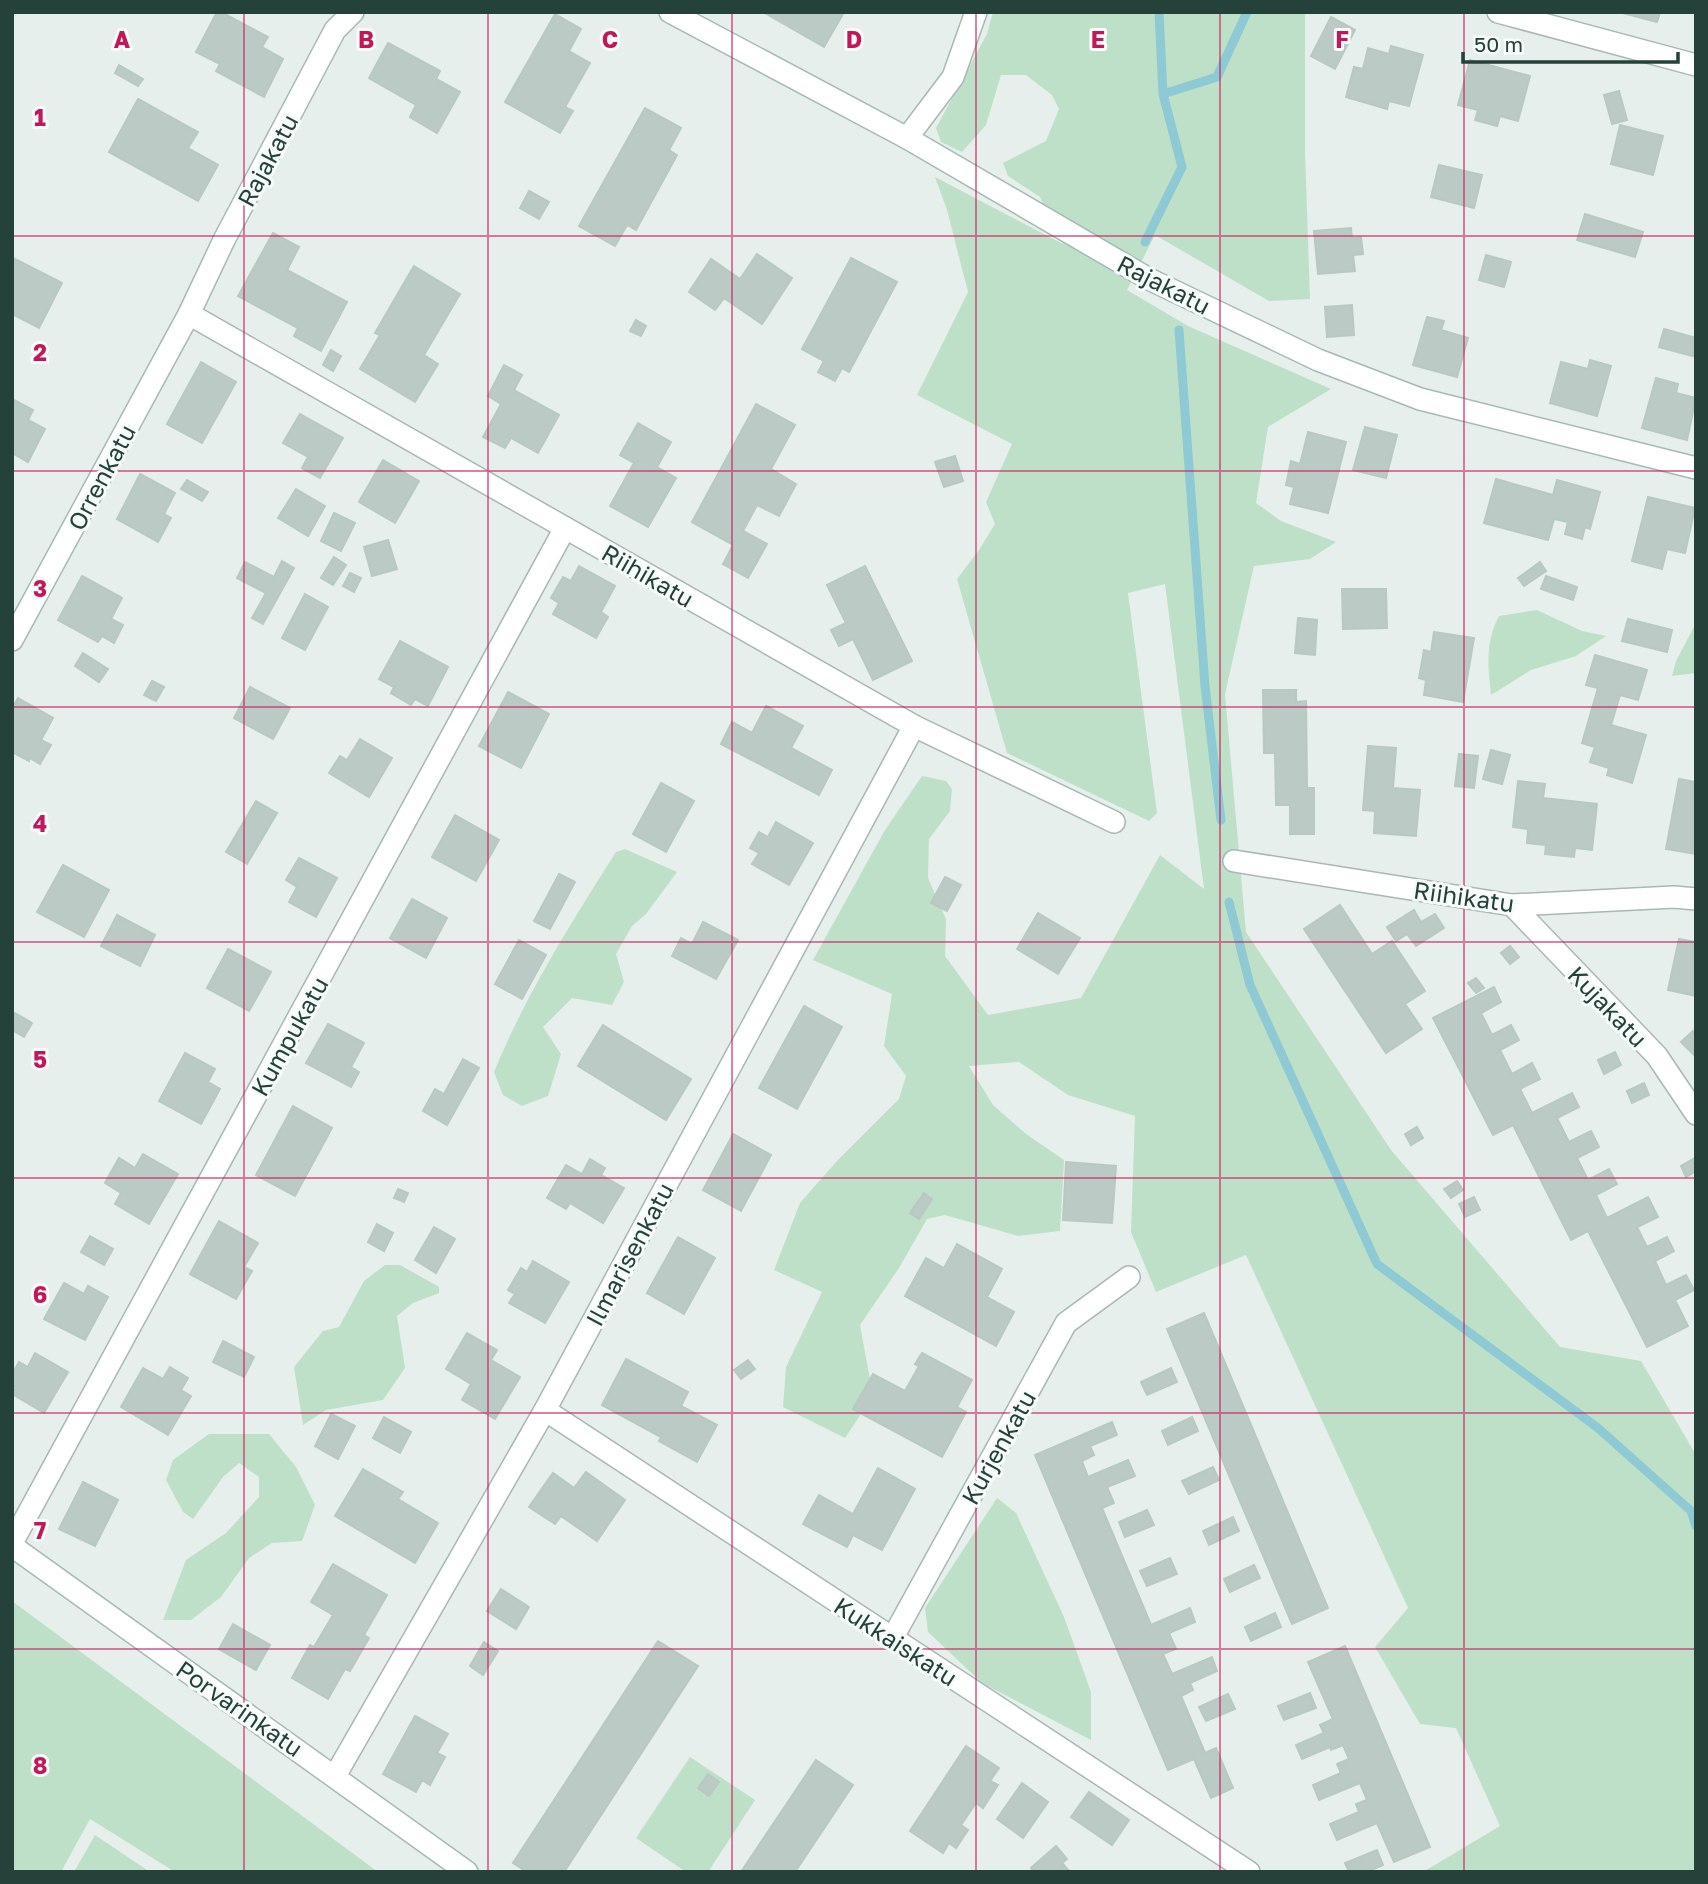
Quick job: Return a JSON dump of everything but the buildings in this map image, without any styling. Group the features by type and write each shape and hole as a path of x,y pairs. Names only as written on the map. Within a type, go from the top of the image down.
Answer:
{"street":[{"name":"Rajakatu","path":"189,314 224,240 335,30 353,12"},
{"name":"Rajakatu","path":"670,12 907,138 1149,279 1318,360 1420,400 1696,468"},
{"path":"907,138 953,77 976,12"},
{"path":"1498,12 1696,65"},
{"name":"Riihikatu","path":"189,314 914,726 1114,822"},
{"name":"Orrenkatu","path":"12,640 189,314"},
{"name":"Kumpukatu","path":"12,1544 565,528"},
{"name":"Ilmarisenkatu","path":"335,1776 545,1410 914,726"},
{"name":"Riihikatu","path":"1234,861 1512,905 1674,897 1696,899"},
{"name":"Kujakatu","path":"1512,905 1657,1056 1696,1114"},
{"name":"Kurjenkatu","path":"892,1639 1066,1323 1129,1277"},
{"name":"Kukkaiskatu","path":"545,1410 1249,1872"},
{"name":"Porvarinkatu","path":"12,1544 467,1872"}],"green space":[{"path":"993,12 1305,12 1305,152 1310,299 1269,301 1155,235 1127,290 1188,326 1331,389 1268,427 1256,503 1281,521 1336,542 1310,559 1254,566 1225,694 1246,932 1391,1150 1560,1347 1641,1361 1696,1455 1696,1872 1423,1872 1500,1826 1456,1728 1420,1724 1375,1647 1408,1608 1246,1255 1156,1292 1131,1232 1135,1116 1068,1095 1019,1062 969,1066 993,1105 1026,1134 1064,1160 1060,1231 1018,1236 945,1215 927,1219 899,1268 860,1325 873,1396 845,1438 783,1407 786,1367 822,1292 774,1270 800,1203 837,1161 899,1099 906,1076 884,1046 892,994 813,960 885,830 922,776 946,781 952,789 950,811 929,839 928,878 946,919 945,956 988,1015 1081,998 1160,855 1204,889 1165,584 1128,593 1157,813 1149,821 1007,753 957,579 995,524 986,502 1012,444 917,395 968,292 947,210 935,177 1063,244 1040,197 1008,176 1003,163 1046,141 1059,109 1052,95 1026,75 1001,75 986,125 962,152 941,142 936,128 987,34"},
{"path":"1537,610 1582,631 1606,636 1576,656 1531,670 1491,695 1491,635 1499,616"},
{"path":"1696,623 1696,673 1672,676 1676,661"},
{"path":"625,849 677,872 646,914 632,926 616,954 624,982 612,1005 572,998 543,1027 561,1054 548,1096 522,1106 503,1095 494,1072 520,1015 566,932 616,852"},
{"path":"385,1265 400,1265 439,1287 439,1293 413,1303 397,1316 405,1368 383,1400 326,1410 303,1425 294,1367 323,1331 339,1327 364,1281"},
{"path":"209,1434 269,1434 296,1467 315,1505 302,1541 272,1543 249,1558 221,1597 191,1620 163,1620 186,1560 226,1533 259,1497 259,1477 239,1463 223,1477 193,1519 183,1512 166,1480 173,1460"},
{"path":"997,1498 1016,1513 1064,1617 1091,1692 1091,1740 982,1683 928,1632 925,1608"},
{"path":"12,1601 378,1872 175,1872 90,1819 61,1872 12,1872"},
{"path":"690,1757 755,1800 708,1872 686,1872 636,1838"},
{"path":"95,1835 150,1872 74,1872"}],"waterway":[{"path":"1145,242 1182,167 1163,94 1159,12"},
{"path":"1163,94 1217,77 1247,12"},
{"path":"1179,330 1205,686 1221,820"},
{"path":"1229,902 1250,985 1377,1264 1598,1428 1691,1511 1696,1526"}]}
